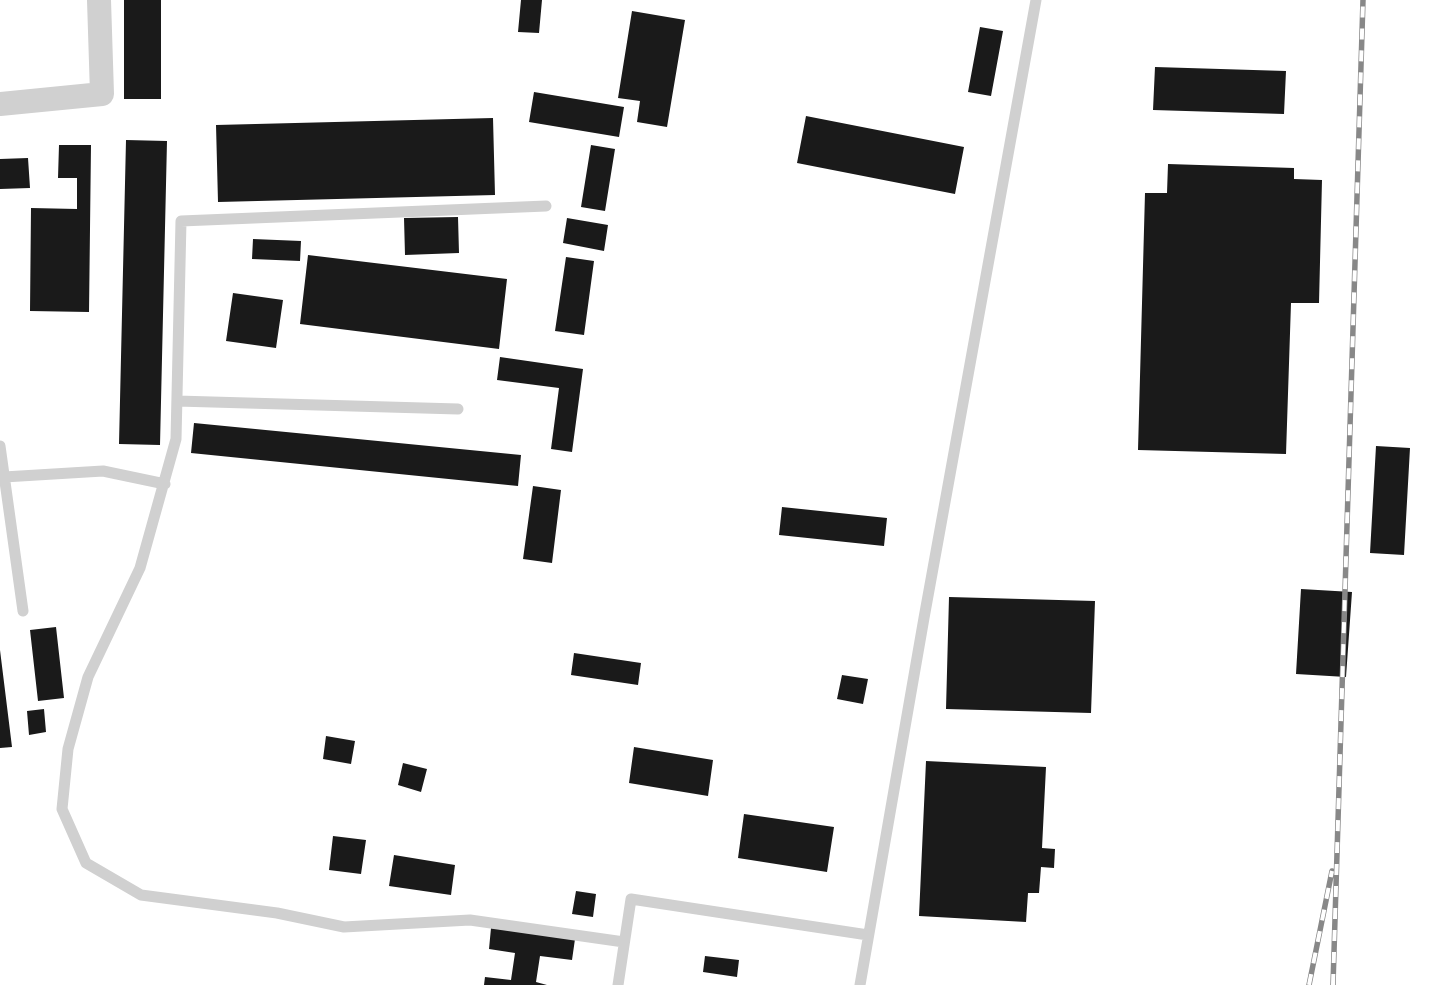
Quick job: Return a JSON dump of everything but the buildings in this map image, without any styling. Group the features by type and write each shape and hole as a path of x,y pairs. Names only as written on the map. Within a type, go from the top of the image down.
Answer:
{"street":[{"path":"0,104 102,94 99,0"}],"lane":[{"path":"860,985 1036,0"},
{"path":"546,206 180,221 176,439 140,568 88,677 68,748 62,809 86,862 141,896 276,913 344,927 470,920 624,942"},
{"path":"177,401 458,410"},
{"path":"0,446 23,611"},
{"path":"4,478 103,471 164,484"},
{"path":"618,985 631,899 868,934"}],"railway":[{"path":"1333,985 1363,0"},
{"path":"1309,985 1332,871"}]}
